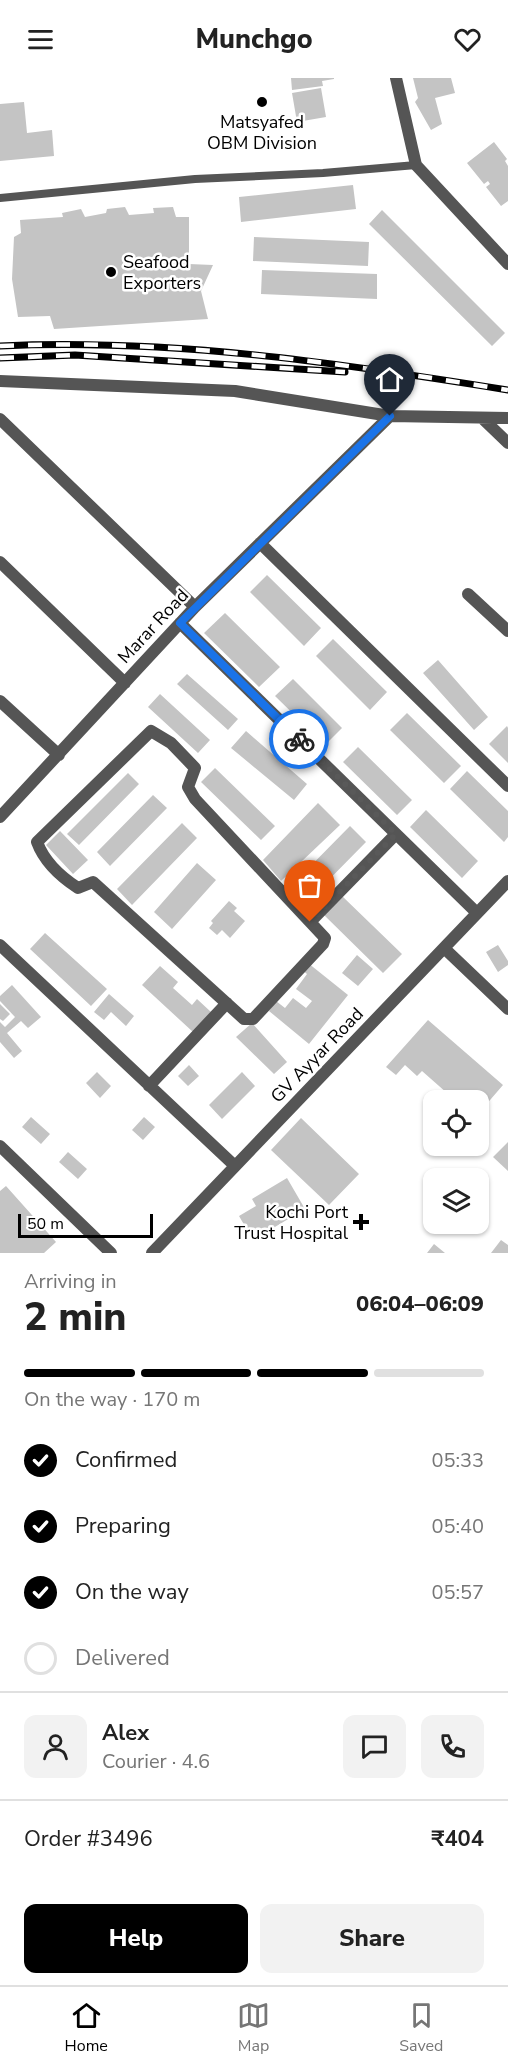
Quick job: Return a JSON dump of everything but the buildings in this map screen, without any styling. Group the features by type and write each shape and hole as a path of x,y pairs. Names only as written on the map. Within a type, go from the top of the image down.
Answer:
{"street":[{"path":"396,78 416,165 508,264"},
{"path":"0,381 234,392 390,416 508,418"},
{"name":"Marar Road","path":"0,817 195,607 390,416"},
{"path":"482,418 508,443"},
{"path":"0,419 195,607"},
{"path":"260,543 508,786"},
{"path":"0,562 125,683"},
{"path":"468,594 508,631"},
{"path":"180,623 477,913"},
{"path":"0,701 59,755"},
{"path":"151,731 156,732 195,768 188,787 195,798 310,922 325,938 323,944 252,1019 244,1019 93,882 78,888 65,880 41,853 37,842 144,737 151,731"},
{"path":"310,922 396,834"},
{"name":"GV Ayyar Road","path":"152,1253 508,881"},
{"path":"0,945 235,1166"},
{"path":"444,948 508,1009"},
{"path":"149,1086 227,1003"},
{"path":"0,1146 111,1253"}],"lane":[{"path":"0,198 195,179 323,173 416,165"}],"railway":[{"path":"0,346 64,344 191,349 318,362 508,390"},
{"path":"0,358 75,355 345,372"}],"way so far":[{"path":"299,739 396,834 310,922"}],"place":[{"name":"Matsyafed OBM Division","path":"262,102"},
{"name":"Seafood Exporters","path":"111,272"},
{"name":"Kochi Port Trust Hospital","path":"361,1222"}],"route":[{"path":"299,739 180,623 390,416"}]}
